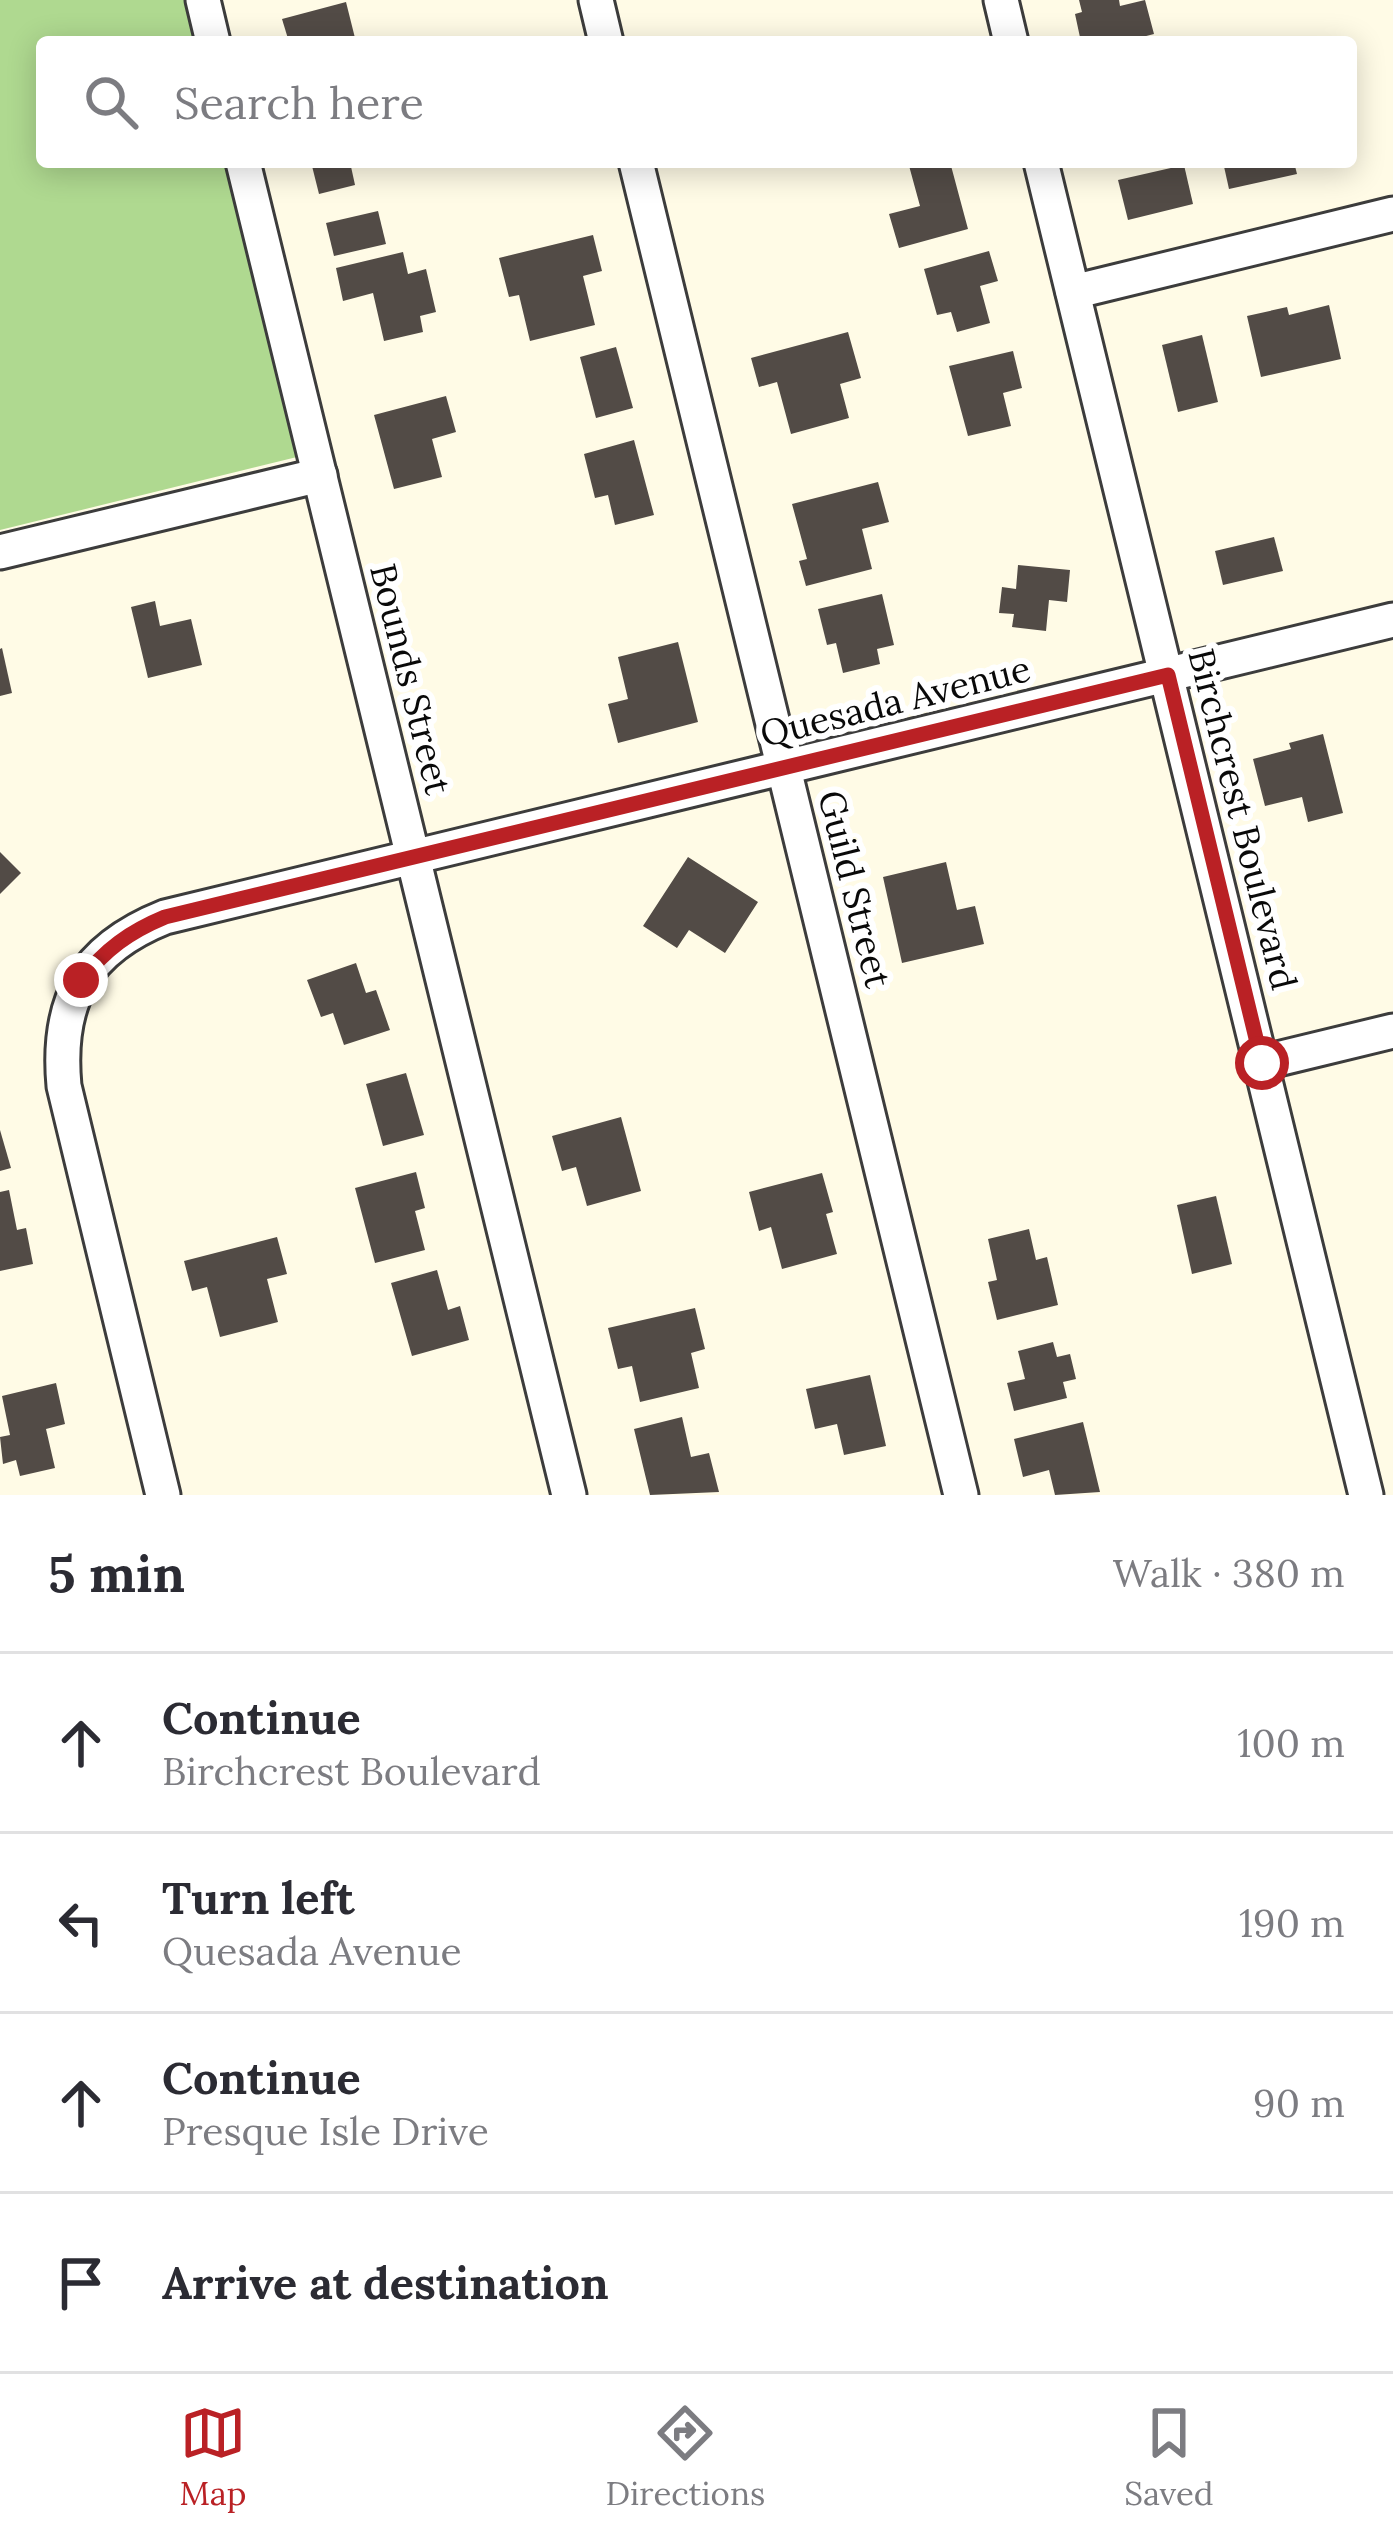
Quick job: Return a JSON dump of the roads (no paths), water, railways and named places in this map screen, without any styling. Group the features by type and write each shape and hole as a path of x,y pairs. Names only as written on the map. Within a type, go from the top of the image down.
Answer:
{"street":[{"path":"203,0 212,36"},
{"path":"596,0 605,36"},
{"path":"1001,0 1010,36"},
{"name":"Bounds Street","path":"244,168 569,1495"},
{"name":"Guild Street","path":"637,168 961,1495"},
{"name":"Birchcrest Boulevard","path":"1042,168 1366,1495"},
{"path":"1073,292 1393,214"},
{"path":"0,552 320,475"},
{"name":"Quesada Avenue","path":"163,1495 64,1085 61,1049 66,1014 81,980 104,951 134,930 165,917 1393,620"},
{"path":"1262,1063 1393,1031"}]}
